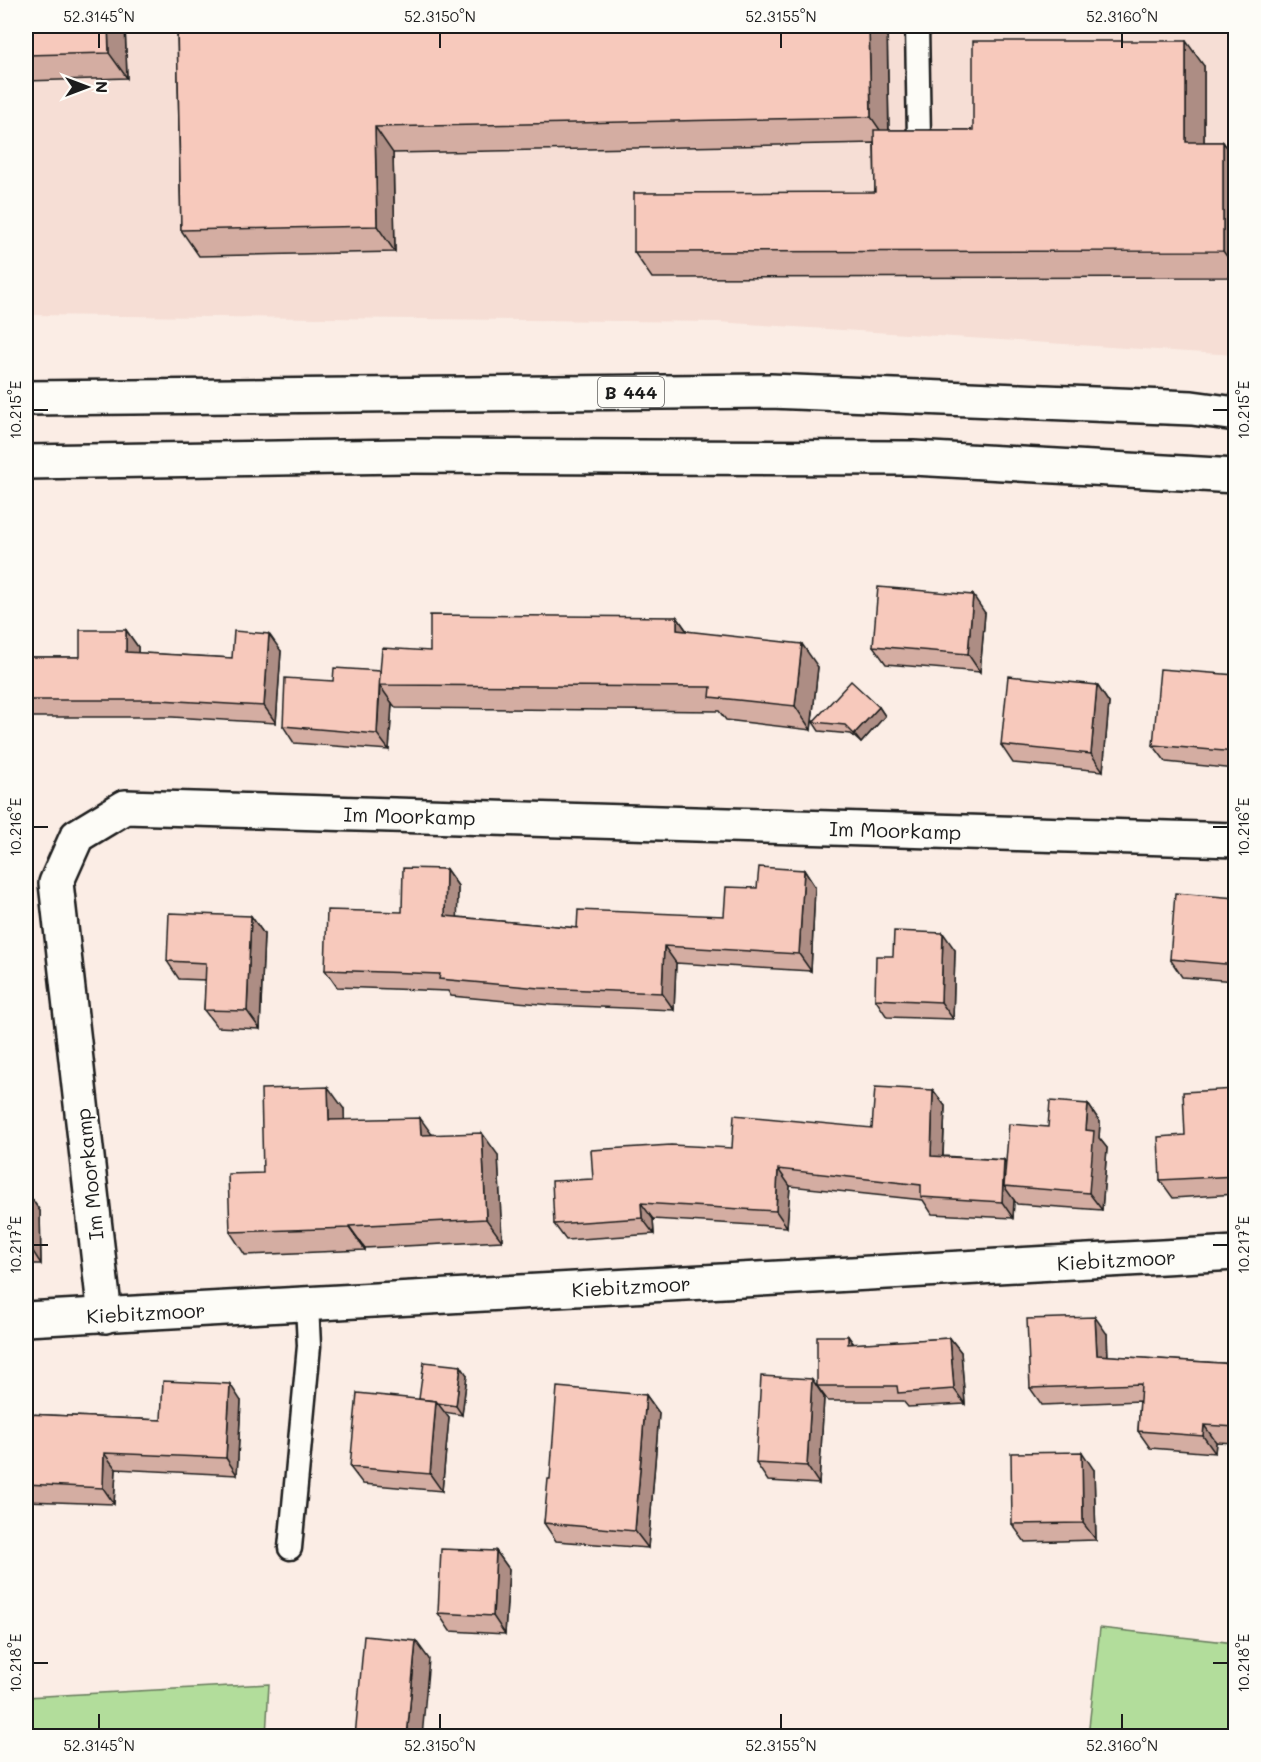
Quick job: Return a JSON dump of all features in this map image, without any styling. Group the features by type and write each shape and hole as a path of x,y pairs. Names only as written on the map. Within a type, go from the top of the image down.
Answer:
{"main road":[{"name":"B 444","path":"26,398 770,391 1192,408 1236,414"},
{"name":"B 444","path":"1192,408 1236,405"},
{"path":"26,462 405,456 913,458 1236,476"},
{"name":"Im Moorkamp","path":"105,1316 57,884 77,836 125,807 1236,840"},
{"name":"Kiebitzmoor","path":"26,1319 1236,1253"}],"lane":[{"path":"917,26 919,139"},
{"path":"290,1548 309,1346 307,1304"}],"shaded area":[{"path":"26,26 1235,26 1235,355 717,322 26,315"}],"green space":[{"path":"1100,1628 1235,1643 1235,1736 1088,1736"},
{"path":"269,1684 266,1736 26,1736 26,1697"}],"building":[{"path":"26,26 108,26 109,53 26,55"},
{"path":"177,26 869,26 871,117 375,127 377,226 181,230"},
{"path":"973,41 1186,41 1186,142 1223,142 1223,251 634,252 634,193 875,192 874,130 973,130"},
{"path":"878,587 973,595 968,654 873,646"},
{"path":"430,615 677,617 677,630 802,644 795,706 710,697 711,687 379,685 382,648 430,651"},
{"path":"80,630 126,630 126,652 232,658 234,631 269,634 264,706 160,700 26,700 26,657 80,657"},
{"path":"334,668 380,671 377,734 283,726 285,678 333,681"},
{"path":"1160,669 1236,675 1236,752 1153,745"},
{"path":"1008,676 1097,685 1091,754 1001,745"},
{"path":"851,681 879,707 854,734 845,725 813,722"},
{"path":"759,867 804,870 799,954 664,946 662,993 539,988 439,979 440,974 325,970 327,910 402,912 403,868 446,869 445,916 577,928 578,910 724,916 726,887 757,888"},
{"path":"1175,893 1236,898 1236,965 1170,959"},
{"path":"169,913 251,916 247,1011 204,1010 206,963 167,961"},
{"path":"894,931 943,933 941,1002 875,999 876,956 893,956"},
{"path":"328,1087 329,1120 420,1118 421,1135 482,1133 486,1219 349,1226 349,1228 230,1232 228,1174 263,1173 261,1089"},
{"path":"875,1087 933,1090 931,1156 1004,1160 1002,1202 921,1197 921,1185 778,1169 776,1211 641,1203 642,1218 554,1224 552,1181 593,1179 591,1150 671,1145 732,1148 734,1115 872,1128"},
{"path":"1236,1089 1236,1176 1160,1180 1158,1137 1185,1135 1183,1092"},
{"path":"1050,1101 1088,1104 1086,1130 1094,1131 1089,1193 1004,1186 1009,1124 1048,1127"},
{"path":"26,1195 29,1195 30,1247 26,1248"},
{"path":"1095,1317 1097,1355 1236,1364 1236,1427 1204,1425 1203,1436 1138,1431 1141,1384 1030,1388 1027,1319"},
{"path":"817,1336 848,1336 848,1344 950,1338 954,1389 898,1393 897,1386 817,1386"},
{"path":"424,1362 461,1366 456,1406 419,1399"},
{"path":"761,1376 812,1379 807,1466 756,1463"},
{"path":"163,1381 230,1384 226,1458 104,1453 103,1488 26,1484 26,1414 161,1420"},
{"path":"557,1387 646,1395 635,1531 544,1523"},
{"path":"357,1393 436,1401 430,1474 350,1467"},
{"path":"1082,1452 1083,1523 1012,1524 1011,1453"},
{"path":"441,1549 496,1551 493,1616 438,1613"},
{"path":"364,1636 416,1641 407,1737 355,1737"}]}
